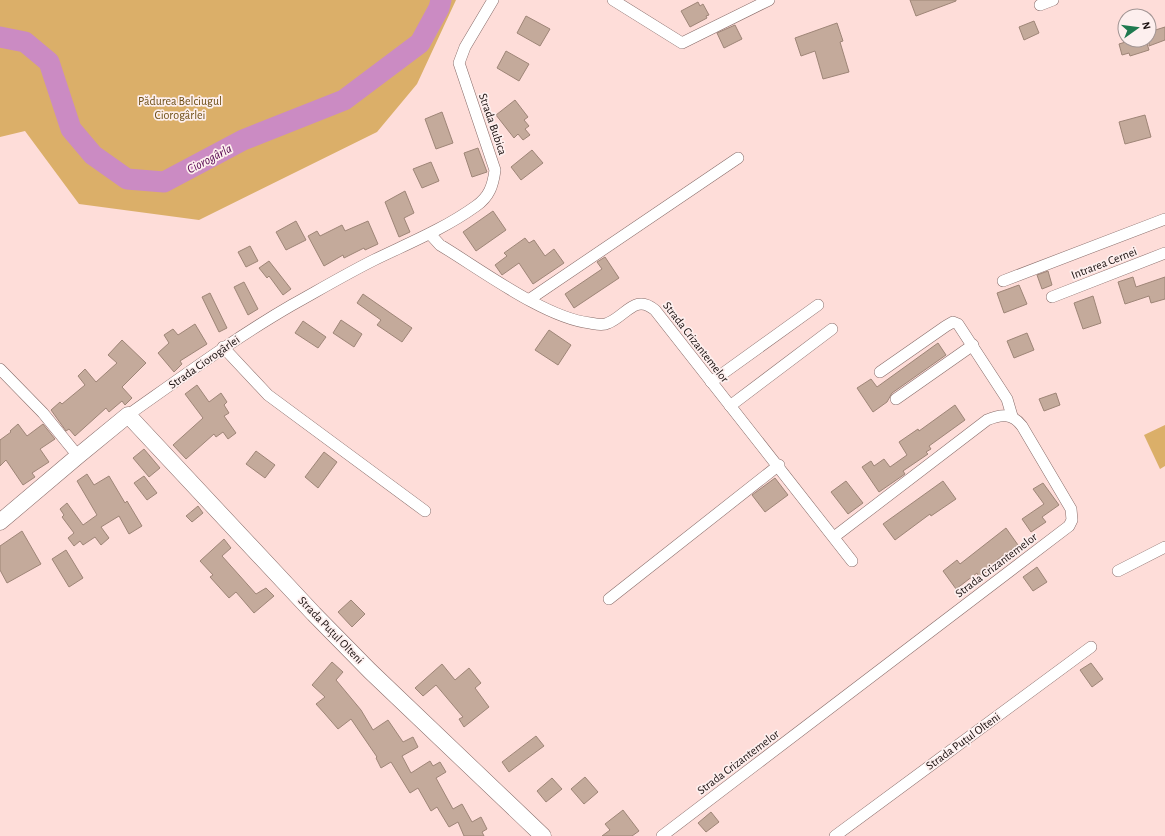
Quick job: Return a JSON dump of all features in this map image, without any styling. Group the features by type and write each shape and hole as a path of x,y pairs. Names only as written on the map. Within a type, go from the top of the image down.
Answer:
{"street":[{"name":"Strada Bubica","path":"430,234 476,206 488,196 494,183 495,170 492,156 459,63 465,47 493,0"},
{"path":"613,0 682,43 769,0"},
{"path":"1040,5 1053,0"},
{"path":"530,299 738,158"},
{"path":"1003,281 1165,219"},
{"name":"Strada Crizantemelor","path":"430,234 440,245 530,299 570,320 603,325 609,323 638,304 644,303 655,310 834,536 852,561"},
{"name":"Strada Ciorogârlei","path":"0,522 128,416 223,347 291,305 373,260 430,234"},
{"name":"Intrarea Cernei","path":"1052,297 1165,253"},
{"path":"711,382 818,305"},
{"path":"834,536 987,420 996,416 1012,416 1007,399 962,328 953,322 880,372"},
{"path":"730,406 832,329"},
{"path":"896,399 973,345"},
{"path":"223,347 268,395 425,511"},
{"path":"0,370 43,413 78,456"},
{"name":"Strada Puțul Olteni","path":"128,416 314,614 370,671 543,836"},
{"name":"Strada Crizantemelor","path":"662,836 1069,526 1072,520 1071,509 1022,426 1012,416"},
{"path":"610,599 779,466"},
{"path":"1118,571 1165,547"},
{"name":"Strada Puțul Olteni","path":"835,836 1091,647"}],"green space":[{"name":"Pădurea Belciugul Ciorogârlei","path":"0,0 456,0 417,84 377,132 199,220 79,204 25,131 0,137"},
{"path":"1165,425 1165,466 1160,469 1144,435"}],"building":[{"path":"910,0 956,0 956,1 916,16"},
{"path":"698,2 700,6 703,4 709,15 706,16 707,18 690,27 681,11"},
{"path":"526,16 550,29 540,46 517,33"},
{"path":"1034,21 1039,33 1024,40 1019,27"},
{"path":"837,23 843,41 840,42 849,72 823,79 815,51 801,56 795,38"},
{"path":"735,25 742,39 724,48 717,33"},
{"path":"1165,27 1165,40 1157,43 1157,30"},
{"path":"1120,48 1148,48 1149,50 1130,56 1129,53 1122,55"},
{"path":"506,51 529,64 519,81 497,68"},
{"path":"515,100 528,117 524,120 529,126 525,129 530,135 523,140 518,134 514,138 496,115"},
{"path":"442,112 453,143 436,149 425,119"},
{"path":"1145,115 1151,137 1125,144 1119,122"},
{"path":"478,148 487,172 472,177 464,153"},
{"path":"532,150 543,163 521,180 511,167"},
{"path":"431,162 439,181 422,188 413,169"},
{"path":"405,191 414,213 404,218 410,232 399,237 385,202"},
{"path":"493,211 506,230 476,251 463,232"},
{"path":"296,221 306,240 286,250 276,232"},
{"path":"368,221 378,244 365,250 364,248 344,258 343,255 324,266 308,236 317,231 320,236 342,225 345,231"},
{"path":"525,238 529,243 534,240 545,256 554,249 564,263 533,284 519,263 502,275 495,265 507,256 504,253"},
{"path":"250,246 258,261 246,267 238,252"},
{"path":"605,257 619,278 574,308 565,294 602,269 597,262"},
{"path":"269,261 291,289 283,295 269,276 267,278 259,268"},
{"path":"1048,271 1052,285 1042,289 1037,275"},
{"path":"1133,277 1136,287 1165,277 1165,299 1151,303 1149,296 1125,304 1118,282"},
{"path":"244,282 258,309 248,315 234,287"},
{"path":"1019,285 1027,304 1004,313 997,293"},
{"path":"210,293 227,328 219,332 202,297"},
{"path":"363,294 412,328 402,342 377,325 381,320 357,303"},
{"path":"1093,296 1101,323 1083,329 1074,303"},
{"path":"341,320 362,334 354,347 333,333"},
{"path":"303,321 326,337 318,348 295,333"},
{"path":"195,324 207,344 180,361 182,364 174,372 158,353 169,343 164,335 173,329 178,335"},
{"path":"549,330 571,345 558,365 535,350"},
{"path":"1027,333 1034,350 1014,358 1007,341"},
{"path":"122,340 146,363 122,387 132,398 125,405 122,401 109,412 106,408 75,436 69,429 66,431 51,410 60,402 62,404 85,385 78,376 85,369 96,382 117,363 108,355"},
{"path":"938,343 946,355 892,393 887,402 873,412 857,388 871,379 877,387"},
{"path":"197,385 209,402 221,393 227,402 224,405 229,413 224,416 236,433 228,439 223,432 216,437 214,434 186,459 173,445 203,418 185,394"},
{"path":"1056,393 1060,405 1044,411 1039,399"},
{"path":"955,405 965,420 929,446 931,449 926,452 928,454 903,471 905,474 879,492 862,467 871,461 874,466 884,459 890,467 907,455 899,442 918,429 919,431"},
{"path":"18,424 27,436 43,424 55,439 40,449 49,462 32,473 35,477 23,485 6,460 0,466 0,440 11,432 10,431"},
{"path":"144,449 160,468 149,477 133,458"},
{"path":"256,451 275,465 265,478 246,464"},
{"path":"324,452 337,462 318,488 305,477"},
{"path":"87,474 94,485 109,476 125,503 127,501 142,526 129,534 119,516 101,527 109,538 101,545 95,537 83,545 80,541 74,546 68,538 74,533 62,517 64,515 60,509 67,503 83,525 97,515 77,481"},
{"path":"144,476 157,493 147,500 134,483"},
{"path":"775,478 788,495 765,512 752,495"},
{"path":"846,481 863,503 848,514 831,492"},
{"path":"943,481 956,499 931,516 930,514 895,540 883,524"},
{"path":"1043,483 1059,505 1042,517 1046,522 1031,532 1022,519 1044,504 1033,489"},
{"path":"198,506 203,513 192,522 186,516"},
{"path":"1006,528 1018,545 997,560 999,563 979,577 977,573 956,589 943,571 957,560 960,564"},
{"path":"22,531 41,564 7,583 0,570 0,546"},
{"path":"224,539 231,548 222,556 256,594 266,588 274,596 254,613 236,592 229,598 210,577 213,575 200,561"},
{"path":"66,550 83,578 69,587 52,559"},
{"path":"1037,567 1047,582 1033,591 1023,577"},
{"path":"351,600 365,614 352,627 338,612"},
{"path":"332,662 343,672 336,680 361,710 373,730 388,720 403,742 413,737 418,747 402,756 411,773 430,761 433,766 440,762 446,772 436,778 453,809 462,804 472,822 481,817 487,829 482,832 484,836 464,836 458,822 449,827 437,807 431,811 418,788 410,793 391,762 381,768 376,758 377,757 351,719 338,729 316,704 325,697 312,685"},
{"path":"1091,663 1103,679 1092,687 1080,670"},
{"path":"442,664 455,680 469,668 481,683 475,688 489,707 464,727 459,719 463,717 436,685 423,696 415,688"},
{"path":"536,736 544,746 509,772 502,762"},
{"path":"585,777 598,792 584,804 571,789"},
{"path":"552,778 562,789 546,802 537,791"},
{"path":"623,810 639,831 632,836 602,836 610,830 605,824"},
{"path":"711,812 719,822 706,832 698,823"}],"waterway":[{"name":"Ciorogârla","path":"0,37 25,42 49,62 71,129 93,155 127,179 164,182 243,140 344,100 420,43 439,8 441,0"}]}
